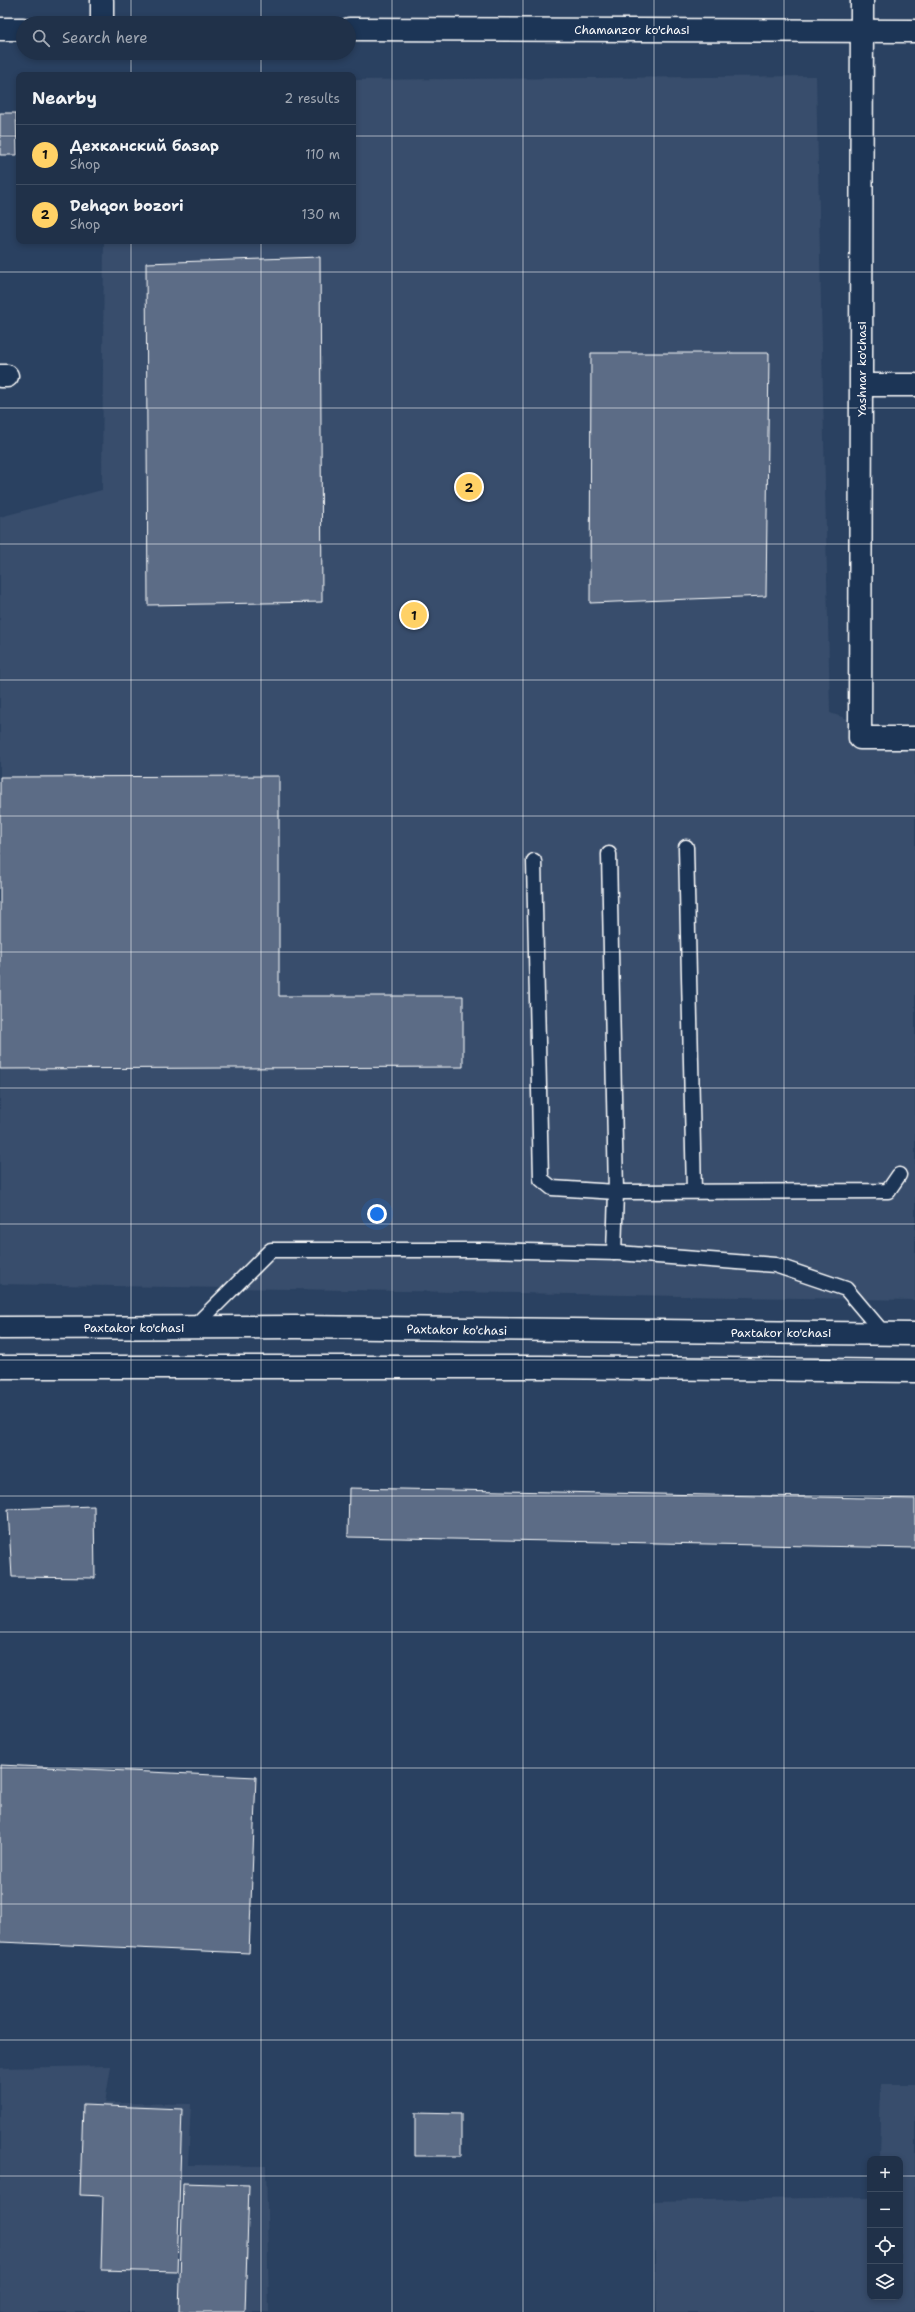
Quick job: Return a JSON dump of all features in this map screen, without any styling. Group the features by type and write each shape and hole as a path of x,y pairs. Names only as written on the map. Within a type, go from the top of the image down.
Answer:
{"main road":[{"path":"102,0 102,16"},
{"name":"Yashnar ko'chasi","path":"862,0 860,738 915,738"},
{"path":"0,30 16,29"},
{"name":"Chamanzor ko'chasi","path":"356,29 915,30"},
{"path":"862,385 915,384"},
{"name":"Paxtakor ko'chasi","path":"0,1328 193,1328 915,1334"},
{"path":"0,1367 541,1367 915,1371"}],"lane":[{"path":"686,847 694,1192"},
{"path":"609,854 616,1192 614,1253"},
{"path":"534,861 541,1179 552,1188 616,1192 888,1191 898,1175"},
{"path":"193,1328 271,1250 484,1250 614,1253 775,1265 846,1289 884,1334"}],"shaded area":[{"path":"816,76 830,713 915,742 915,1300 0,1284 0,517 102,490 104,244 356,244 356,80"},
{"path":"111,2066 105,2103 191,2104 188,2165 266,2166 269,2312 0,2312 0,2068"},
{"path":"881,2084 915,2084 915,2312 657,2312 653,2201 867,2197 867,2300 903,2300 903,2156 879,2156"}],"building":[{"path":"0,113 16,113 16,155 0,155"},
{"path":"320,257 322,602 148,605 146,263"},
{"path":"591,353 769,353 766,596 590,603"},
{"path":"279,776 279,996 463,996 463,1067 0,1069 0,777"},
{"path":"349,1488 915,1499 915,1548 348,1537"},
{"path":"94,1506 95,1578 12,1577 8,1509"},
{"path":"0,1765 256,1777 249,1953 0,1942"},
{"path":"83,2105 182,2109 177,2272 101,2270 103,2196 80,2195"},
{"path":"415,2113 461,2114 461,2156 415,2156"},
{"path":"183,2183 249,2185 245,2312 179,2312"}],"place":[{"name":"Dehqon bozori","path":"469,487"},
{"name":"Дехканский базар","path":"414,615"}]}
